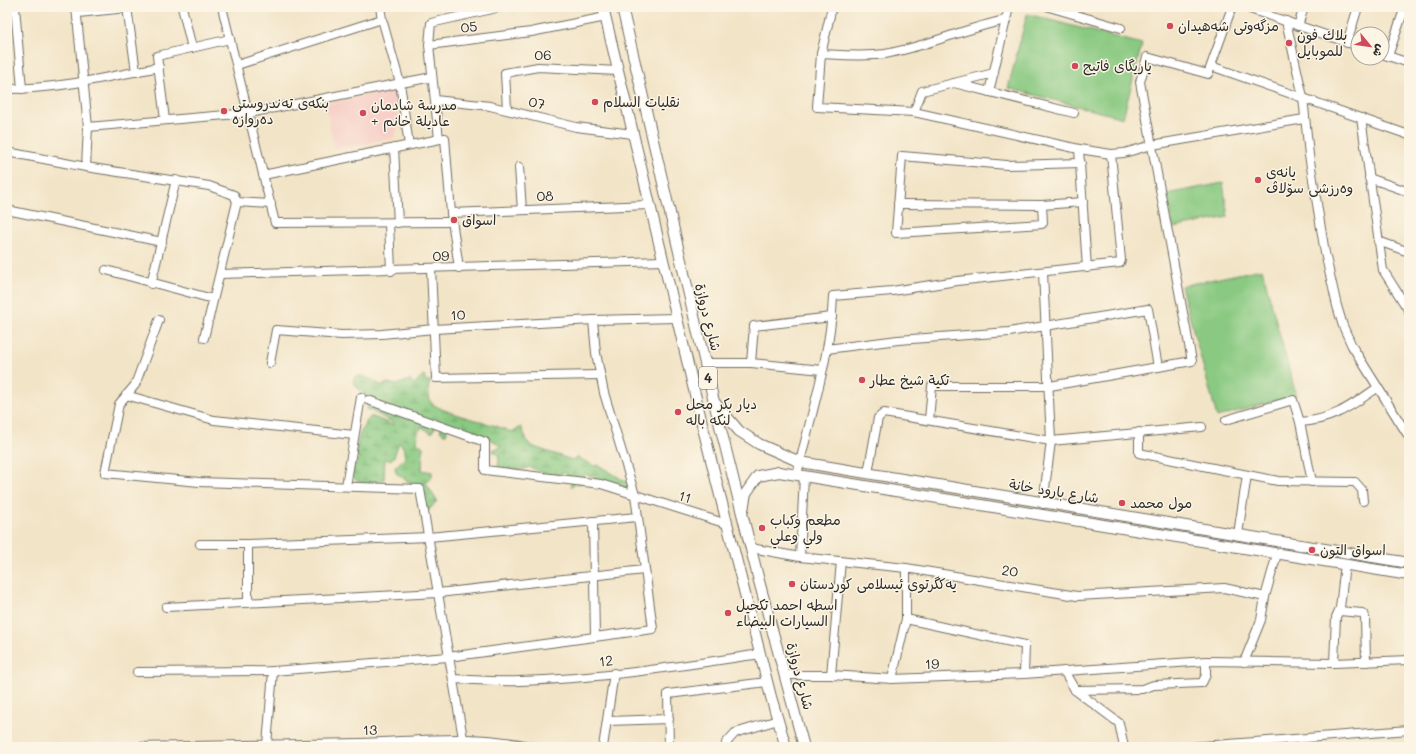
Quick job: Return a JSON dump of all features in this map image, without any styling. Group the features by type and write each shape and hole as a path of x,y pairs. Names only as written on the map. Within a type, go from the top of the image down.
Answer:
{"main road":[{"name":"شارع دروازة","path":"622,7 714,402 743,518 804,747"},
{"name":"4","path":"604,12 676,318 767,682 786,747"},
{"path":"666,276 683,271"},
{"name":"شارع بارود خانة","path":"714,402 739,431 758,444 800,462 1043,504 1238,534 1409,563"},
{"name":"شارع بارود خانة","path":"743,518 746,493 758,476 779,472 1409,575"},
{"path":"1311,559 1313,547"}],"street":[{"path":"15,7 22,89"},
{"path":"182,7 192,48"},
{"path":"222,7 236,65 250,113 275,223 451,222"},
{"path":"380,7 400,83 409,145"},
{"path":"439,139 429,45 431,23 501,7"},
{"path":"832,7 820,54 817,107 914,112 1079,150 1111,154 1124,153 1152,145 1304,119"},
{"path":"989,92 1009,7"},
{"path":"1049,7 1121,28"},
{"path":"929,420 932,386 1050,386 1192,361 1140,82 1147,57 1208,74 1232,7"},
{"path":"1244,7 1350,44"},
{"path":"1298,26 1304,7"},
{"path":"1347,43 1358,7"},
{"path":"1390,43 1405,7"},
{"path":"86,167 88,127 85,81 77,10 127,8 136,72"},
{"name":"05","path":"429,45 531,32 604,12"},
{"path":"236,65 382,19"},
{"path":"820,54 862,57 886,54 957,34 981,25 1006,20"},
{"path":"1286,21 1303,97 1304,119 1325,253 1337,306 1343,326 1352,346 1409,437"},
{"path":"165,120 157,56 230,39"},
{"path":"1390,57 1409,63"},
{"path":"1211,66 1409,135"},
{"path":"7,89 22,89 85,81 159,67"},
{"name":"06","path":"507,109 505,73 538,67 618,71"},
{"path":"914,112 922,92 994,73"},
{"path":"88,127 250,113 432,77"},
{"path":"954,83 1074,113"},
{"name":"07","path":"435,100 507,109 576,127 633,134"},
{"path":"1361,118 1383,270 1408,309"},
{"path":"263,175 445,138 451,222 459,268"},
{"path":"391,271 394,148"},
{"path":"1079,150 1087,268"},
{"path":"7,152 86,167 219,188 234,195 237,202 204,338"},
{"path":"800,557 800,462 827,349 832,317 833,296 892,291 957,281 1117,265 1121,260 1111,154"},
{"path":"1042,205 1042,224 896,233 902,156 1007,165 1081,163"},
{"path":"519,167 522,210"},
{"path":"1369,178 1409,192"},
{"path":"151,284 176,180"},
{"path":"237,202 271,204"},
{"path":"898,204 1042,205 1083,202"},
{"name":"08","path":"451,213 649,205"},
{"path":"7,210 162,242"},
{"path":"1378,241 1409,252"},
{"name":"09","path":"220,274 391,271 663,261"},
{"path":"431,269 436,378 600,375"},
{"path":"106,270 151,284 213,299"},
{"path":"1043,272 1050,386 1051,441 1043,504"},
{"path":"827,349 898,340 1009,332 1148,309 1158,367"},
{"path":"751,363 754,326 832,317"},
{"name":"10","path":"270,363 276,330 342,335 382,334 434,329 593,320 676,318"},
{"path":"160,320 135,385 119,404 105,473 199,482 420,489 463,738"},
{"path":"137,672 273,672 448,657 653,629 635,495 600,375 593,320"},
{"path":"705,363 751,363 822,370"},
{"path":"1300,422 1317,421 1334,415 1377,388"},
{"path":"126,395 214,420 354,435 346,486"},
{"name":"11","path":"354,435 364,398 485,442 484,470 601,484 728,524"},
{"path":"1226,420 1293,400 1300,422 1312,482"},
{"path":"868,473 881,415 884,413 1051,441 1139,432 1202,428"},
{"path":"1139,432 1139,453 1278,481 1355,482 1362,490 1364,501"},
{"path":"1238,534 1247,475"},
{"path":"200,544 248,544 429,536 637,518"},
{"path":"593,521 595,637"},
{"path":"248,544 248,603"},
{"name":"20","path":"751,548 800,557 906,568 1077,596 1224,588 1265,597"},
{"path":"1244,662 1261,620 1265,597 1277,554"},
{"path":"831,675 841,561"},
{"path":"1334,663 1336,617 1339,611 1346,564"},
{"path":"892,679 906,619 906,568"},
{"path":"166,607 438,593 593,577 644,570"},
{"path":"1339,611 1362,612 1365,616 1366,662"},
{"path":"906,619 1025,645 1024,674"},
{"name":"12","path":"452,679 518,682 614,673 760,654"},
{"name":"19","path":"786,675 831,675 892,679 1024,674 1206,661 1334,663 1409,660"},
{"path":"1075,690 1142,689 1154,685 1202,683 1206,675 1206,661"},
{"path":"1064,671 1075,690 1119,723 1124,747"},
{"path":"267,745 273,672"},
{"path":"602,747 608,721 614,673"},
{"path":"669,747 668,694 767,682"},
{"path":"608,721 669,719"},
{"path":"726,743 735,733 778,720"},
{"path":"1190,747 1280,743 1409,730"},
{"name":"13","path":"136,747 267,745 326,746 388,744 463,738 504,740 533,747"}],"shaded area":[{"name":"مدرسة شادمان + عاديلة خانم","path":"395,90 400,122 394,138 334,149 326,103"}],"green space":[{"name":"یاریگای فاتیح","path":"1027,14 1142,44 1123,118 1008,88"},
{"path":"1223,183 1228,217 1173,228 1166,194"},
{"path":"1262,269 1296,395 1217,417 1181,286"},
{"path":"423,375 425,376 424,380 431,381 428,388 430,401 443,410 511,432 521,427 528,443 534,447 572,460 577,457 594,466 598,465 628,483 628,487 626,489 613,486 586,474 583,476 583,482 571,486 571,481 565,472 554,477 529,467 524,470 512,469 498,472 499,456 492,450 501,447 489,438 476,432 448,426 446,434 444,434 440,431 442,425 440,421 434,422 435,428 431,433 422,427 418,432 417,442 423,447 422,470 432,472 432,476 426,483 437,501 428,511 419,493 406,480 396,473 395,467 405,458 403,447 399,442 394,457 390,460 385,459 384,479 380,482 367,484 354,479 351,475 356,461 360,458 355,455 358,439 364,425 371,416 393,425 392,422 367,409 368,406 371,407 373,404 370,396 363,394 353,382 354,378 361,376 382,386 388,383 396,385 409,380 414,384"}],"place":[{"name":"مزگەوتی شەهیدان","path":"1170,26"},
{"name":"بلاك فون للموبايل","path":"1289,43"},
{"name":"یاریگای فاتیح","path":"1075,66"},
{"name":"نقليات السلام","path":"595,102"},
{"name":"بنکەی تەندروستی دەروازە","path":"224,111"},
{"name":"مدرسة شادمان + عاديلة خانم","path":"363,113"},
{"name":"یانەی وەرزشی سۆلاڤ","path":"1258,180"},
{"name":"اسواق","path":"454,220"},
{"name":"تكية شيخ عطار","path":"862,380"},
{"name":"ديار بكر محل لنكه باله","path":"678,412"},
{"name":"مول محمد","path":"1122,503"},
{"name":"مطعم وكباب ولي وعلي","path":"762,528"},
{"name":"اسواق التون","path":"1312,550"},
{"name":"یەکگرتوی ئیسلامی کوردستان","path":"792,584"},
{"name":"اسطه احمد تكحيل السيارات البيضاء","path":"728,613"}]}
